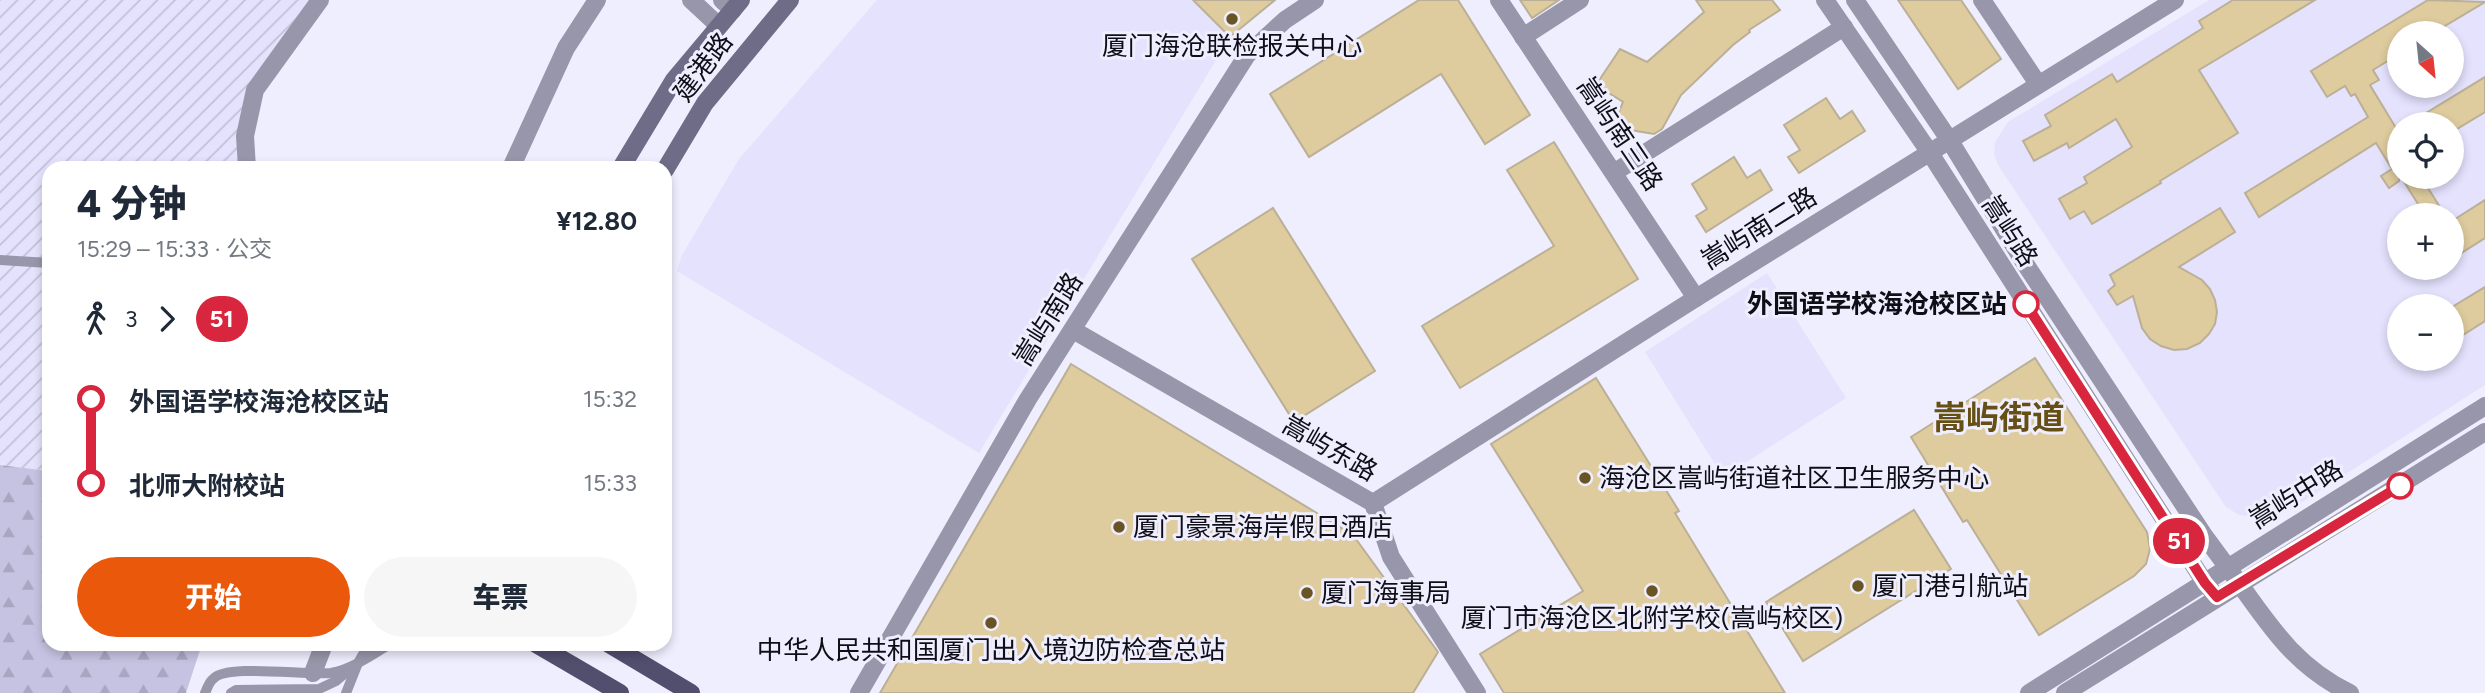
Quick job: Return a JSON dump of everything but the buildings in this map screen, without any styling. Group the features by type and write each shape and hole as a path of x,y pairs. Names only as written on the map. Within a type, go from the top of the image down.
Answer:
{"main road":[{"name":"建港路","path":"670,161 705,103 790,0"},
{"name":"建港路","path":"625,161 674,80 719,26 732,3"},
{"path":"548,651 620,693"},
{"path":"621,651 691,693"}],"street":[{"path":"247,161 245,136 256,90 320,0"},
{"path":"514,161 566,48 597,0"},
{"path":"691,0 719,26"},
{"name":"嵩屿南路","path":"859,693 1028,400 1247,55 1285,20 1315,0"},
{"name":"嵩屿南三路","path":"1499,0 1696,298"},
{"path":"1523,37 1580,0"},
{"name":"嵩屿路","path":"1825,0 1930,153 2205,583 2217,597"},
{"name":"嵩屿路","path":"1855,0 1950,141 2024,262 2203,534 2280,640 2308,666 2350,693"},
{"path":"1982,0 2038,84"},
{"name":"嵩屿南二路","path":"1373,503 2175,0"},
{"path":"1615,172 1844,27"},
{"name":"嵩屿东路","path":"1073,330 1373,503 1391,557 1477,693"},
{"name":"嵩屿中路","path":"2029,693 2485,406"},
{"name":"嵩屿中路","path":"2065,693 2485,432"},
{"path":"313,673 321,651"}],"lane":[{"path":"0,260 42,263"},
{"path":"346,693 365,651"},
{"path":"205,693 213,678 222,674 255,671 340,671 378,651"},
{"path":"231,693 236,690 319,689 336,681 358,663"}],"shaded area":[{"path":"0,0 327,0 258,93 246,161 42,161 42,470 0,465"},
{"path":"877,0 1193,0 1230,37 979,453 677,271 682,255 739,159"},
{"path":"2209,0 2485,0 2485,385 2288,511 2255,517 2239,515 2226,507 1998,165 1994,153 1995,142 2008,122"},
{"path":"1767,273 1846,398 1723,477 1645,352"}],"green space":[{"path":"0,465 42,470 42,651 200,651 186,693 0,693"}],"bus line":[{"name":"51","path":"2026,304 2205,583 2217,597 2400,486"}],"place":[{"name":"厦门海沧联检报关中心","path":"1232,19"},
{"name":"外国语学校海沧校区站","path":"2026,304"},
{"name":"海沧区嵩屿街道社区卫生服务中心","path":"1585,478"},
{"name":"厦门豪景海岸假日酒店","path":"1119,527"},
{"name":"厦门港引航站","path":"1858,586"},
{"name":"厦门市海沧区北附学校(嵩屿校区)","path":"1652,591"},
{"name":"厦门海事局","path":"1307,593"},
{"name":"中华人民共和国厦门出入境边防检查总站","path":"991,623"}],"district":[{"name":"嵩屿街道","path":"1999,417"}]}
